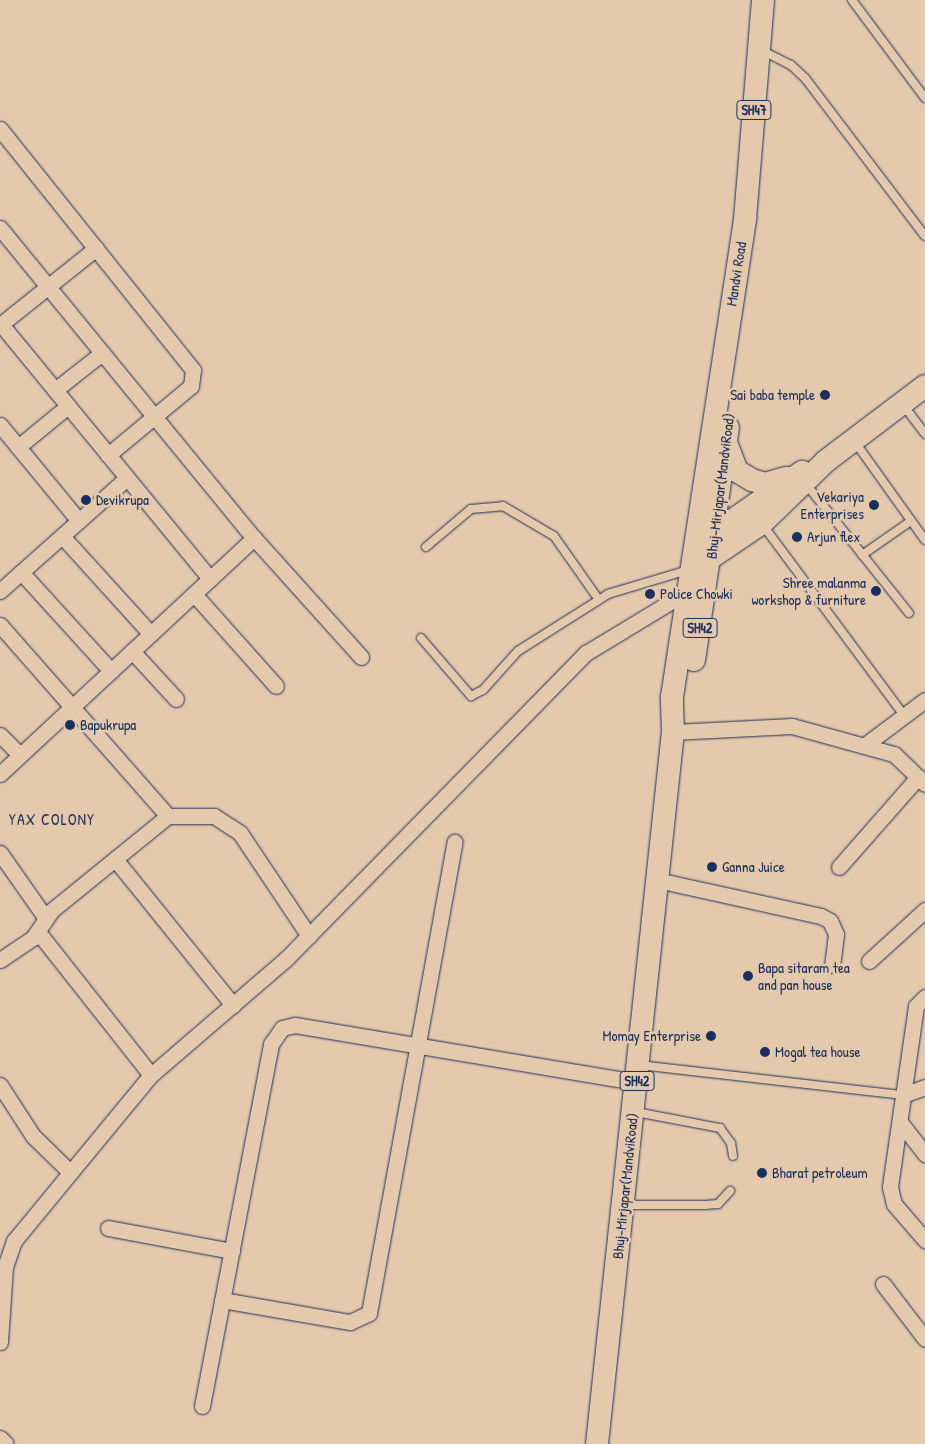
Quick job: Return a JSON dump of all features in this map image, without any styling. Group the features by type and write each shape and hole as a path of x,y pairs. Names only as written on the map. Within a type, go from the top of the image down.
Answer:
{"main road":[{"name":"Mandvi Road","path":"697,566 745,219 763,0"},
{"name":"Bhuj-Mirjapar(MandviRoad)","path":"715,533 726,442 745,219"},
{"path":"697,566 715,533 826,461 925,386"},
{"path":"726,442 737,471 752,480 765,484 798,479"},
{"path":"697,566 762,523 798,479"},
{"name":"Bhuj-Mirjapar(MandviRoad)","path":"673,725 687,697 697,566"},
{"name":"Bhuj-Mirjapar(MandviRoad)","path":"597,1444 634,1112 673,725 672,697 697,566"}],"street":[{"path":"0,129 194,370 192,386 108,455"},
{"path":"0,228 254,538 361,657"},
{"path":"96,248 0,324 210,579"},
{"path":"55,390 102,353"},
{"path":"18,447 68,406"},
{"path":"2,430 79,521"},
{"path":"0,591 127,478"},
{"path":"62,536 151,634"},
{"path":"0,774 254,538"},
{"path":"0,1342 3,1263 14,1241 151,1075 233,1005 309,936 586,654 697,566"},
{"path":"21,572 111,671"},
{"path":"194,594 276,686"},
{"path":"0,625 74,705 168,816"},
{"path":"132,651 176,699"},
{"path":"865,745 925,700"},
{"path":"673,725 772,724 865,745 894,754 922,781 839,867"},
{"path":"0,735 20,756"},
{"path":"0,960 38,932 45,917 168,816 214,816 240,832 309,936"},
{"path":"222,1300 350,1322 369,1313 456,842"},
{"path":"0,853 45,917"},
{"path":"115,859 233,1005"},
{"path":"657,880 821,916 830,921 836,934 832,965"},
{"path":"869,961 925,910"},
{"path":"38,932 151,1075"},
{"path":"925,997 916,1006 891,1197 925,1240"},
{"path":"202,1406 271,1044 277,1033 294,1025 417,1046 638,1073"},
{"path":"0,1085 33,1136 70,1172"},
{"path":"903,1095 925,1087"},
{"path":"900,1122 925,1154"},
{"path":"108,1228 232,1251"},
{"path":"883,1284 925,1339"},
{"path":"0,1438 6,1444"}],"lane":[{"path":"852,0 924,95"},
{"path":"759,49 791,65 806,78 925,236"},
{"path":"902,404 925,434"},
{"path":"853,440 925,540"},
{"path":"798,479 909,613"},
{"path":"426,547 471,509 503,506 554,536 599,600"},
{"path":"862,555 911,521"},
{"path":"762,523 904,716"},
{"path":"421,638 471,696 483,690 518,651 599,600 632,583 697,566"},
{"path":"638,1073 903,1095"},
{"path":"634,1112 720,1128 731,1143 733,1156"},
{"path":"623,1204 705,1206 718,1204 730,1190"}],"place":[{"name":"Sai baba temple","path":"825,395"},
{"name":"Devikrupa","path":"86,500"},
{"name":"Vekariya Enterprises","path":"874,505"},
{"name":"Arjun flex","path":"797,537"},
{"name":"Shree malanma workshop & furniture","path":"876,591"},
{"name":"Police Chowki","path":"650,594"},
{"name":"Bapukrupa","path":"70,725"},
{"name":"Ganna Juice","path":"712,867"},
{"name":"Bapa sitaram tea and pan house","path":"748,976"},
{"name":"Momay Enterprise","path":"711,1036"},
{"name":"Mogal tea house","path":"765,1052"},
{"name":"Bharat petroleum","path":"762,1173"}],"district":[{"name":"YAX COLONY","path":"52,819"}]}
